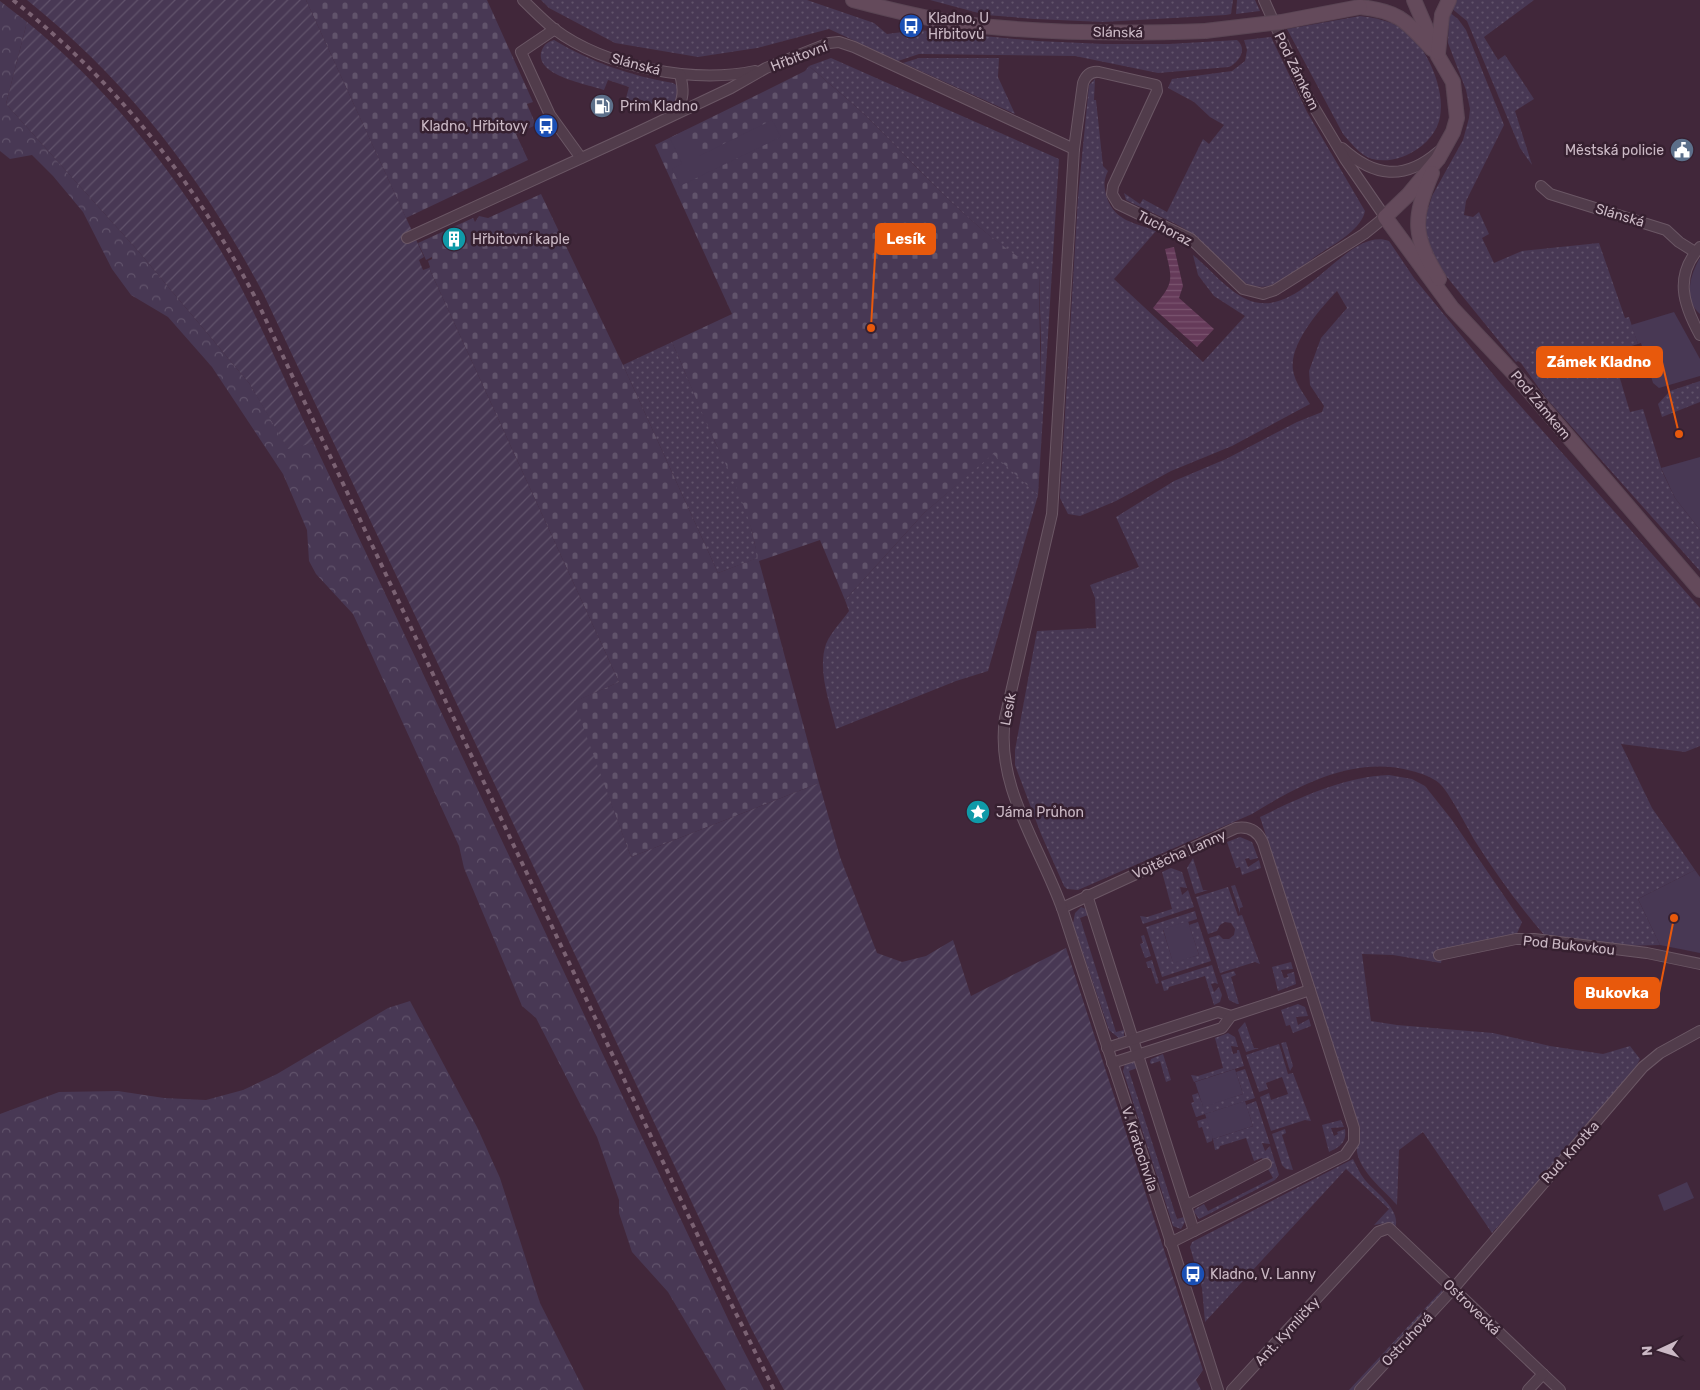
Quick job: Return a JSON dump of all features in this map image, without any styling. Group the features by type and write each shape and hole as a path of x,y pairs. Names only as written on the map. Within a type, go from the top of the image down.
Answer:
{"main road":[{"name":"Slánská","path":"853,0 956,23 1010,28 1139,33 1205,31 1281,22 1360,7 1382,0"},
{"path":"1385,217 1408,195 1438,159 1448,143 1457,118 1452,82 1438,56 1414,0"},
{"path":"1438,56 1442,15 1449,0"},
{"path":"1360,7 1386,10 1412,27 1438,56"},
{"path":"1438,159 1420,206 1418,231 1430,264 1475,329"},
{"name":"Pod Zámkem","path":"1385,217 1452,308 1475,329 1700,590"}],"street":[{"name":"Slánská","path":"523,0 555,29 579,43 616,60 680,74 728,75 766,68"},
{"name":"Pod Zámkem","path":"1264,0 1306,94 1333,140 1385,217"},
{"path":"555,29 520,52 550,114 581,158"},
{"name":"Hřbitovní","path":"407,238 731,88 766,68 825,43 844,44 1074,149"},
{"name":"Lesík","path":"1062,908 1007,778 1003,739 1007,708 1052,514 1074,149 1084,79 1092,72 1106,73"},
{"name":"Tuchoraz","path":"1106,73 1154,84 1157,87 1113,186 1112,194 1115,201 1191,239 1243,290 1263,294 1276,290 1364,234 1385,217"},
{"path":"676,113 683,100 684,88 680,74"},
{"name":"Pod Zámkem","path":"1333,140 1363,165 1378,171 1393,173 1421,164 1448,143"},
{"name":"Slánská","path":"1541,186 1550,194 1666,230 1679,242 1698,249"},
{"path":"1698,249 1685,275 1683,292 1686,309 1699,329"},
{"name":"Vojtěcha Lanny","path":"1062,908 1236,828 1248,828 1257,834 1263,843 1354,1128 1355,1138 1352,1147 1345,1155 1170,1243"},
{"path":"1087,896 1194,1231"},
{"name":"V. Kratochvíla","path":"1062,908 1218,1390"},
{"name":"Pod Bukovkou","path":"1439,955 1516,939 1534,939 1647,953 1700,964"},
{"path":"1112,1063 1222,1028 1231,1016 1310,990"},
{"path":"1107,1048 1218,1012 1231,1016"},
{"name":"Rud. Knotka","path":"1453,1289 1643,1067 1660,1053 1700,1031"},
{"path":"1187,1206 1266,1164"},
{"name":"Ostrovecká","path":"1383,1229 1389,1228 1560,1390"},
{"name":"Ant. Kymličky","path":"1232,1390 1383,1229"},
{"name":"Ostruhová","path":"1360,1390 1453,1289"},
{"path":"1528,1390 1543,1374"}],"green space":[{"path":"27,0 306,0 424,257 419,260 423,270 429,268 619,682 574,702 631,857 819,783 840,857 877,953 902,962 926,956 953,940 971,996 1066,948 1203,1370 1196,1380 1201,1390 784,1390 751,1328 264,295 241,252 189,173 131,99 99,65"},
{"path":"306,0 487,0 533,102 527,104 536,125 516,134 528,160 406,218"},
{"path":"541,0 807,0 874,23 887,34 919,30 1038,41 1104,44 1169,44 1237,40 1242,47 1242,51 1239,59 1229,67 1158,73 1075,56 919,54 898,61 829,29 757,48 698,57 615,43 549,8"},
{"path":"930,0 1233,0 1231,14 1226,15 1103,22 986,15"},
{"path":"1237,0 1255,0 1260,11 1236,14"},
{"path":"1456,0 1534,0 1484,37 1498,60 1505,55 1534,99 1515,111 1532,165 1520,148 1467,21 1451,8"},
{"path":"0,1 27,22 6,104 139,252 249,383 288,448 314,443 736,1336 764,1390 726,1390 668,1292 632,1252 619,1213 619,1200 597,1137 536,1018 522,1006 464,868 459,846 353,614 316,574 309,561 307,530 283,474 212,367 168,317 131,295 112,269 83,212 53,176 32,155 10,159 0,151"},
{"path":"1449,12 1458,19 1466,30 1504,125 1466,201 1464,215 1473,217 1479,212 1489,234 1482,238 1494,263 1522,251 1599,243 1625,318 1629,317 1638,344 1612,352 1630,412 1643,409 1662,471 1675,498 1700,530 1700,571 1546,398 1521,363 1516,362 1442,271 1429,248 1423,225 1432,196 1463,140 1470,109 1466,90 1448,43"},
{"path":"1360,16 1387,21 1403,29 1411,36 1419,45 1432,68 1440,94 1440,117 1437,127 1431,136 1414,151 1393,159 1372,159 1364,155 1343,134 1287,29"},
{"path":"27,22 82,71 107,98 132,126 177,184 218,246 244,294 314,443 288,449 249,383 139,252 6,104"},
{"path":"1271,37 1307,112 1365,211 1359,223 1341,240 1287,277 1274,284 1261,287 1250,285 1239,279 1191,233 1126,200 1124,193 1140,204 1143,199 1167,212 1203,139 1209,144 1224,125 1210,117 1194,102 1168,88 1172,79 1232,71 1245,61 1247,50 1244,40"},
{"path":"554,40 582,55 612,67 673,83 678,86 677,99 668,108 657,109 652,104 636,98 633,103 626,98 629,87 608,80 604,90 565,78 547,68 542,61 541,53 543,48"},
{"path":"831,58 1059,159 1038,495 1041,346 1039,271 995,240 975,223 936,187 863,113 809,66"},
{"path":"919,58 999,58 998,77 1015,114 903,63"},
{"path":"809,66 863,113 936,187 975,223 1017,256 1039,270 1041,418 1038,495 993,454 924,513 845,600 820,540 759,561 819,783 631,857 573,702 619,682 429,268 428,261 432,257 426,260 418,243 473,218 475,222 479,216 488,218 541,194 623,365 718,573 757,558 747,514 672,342 732,314 655,145 805,71"},
{"path":"1095,79 1094,100 1096,100 1103,166 1108,171 1105,178 1107,198 1115,212 1121,217 1156,231 1114,279 1203,362 1245,316 1214,296 1198,275 1193,255 1239,295 1246,299 1266,303 1285,299 1304,288 1356,247 1373,240 1389,241 1414,278 1501,384 1700,608 1700,746 1685,752 1621,744 1652,808 1695,870 1638,899 1660,945 1625,946 1545,936 1491,866 1443,787 1422,774 1391,767 1349,770 1308,783 1252,814 1078,890 1067,889 1064,886 1041,834 1015,765 1015,750 1037,631 1096,628 1095,598 1090,585 1139,567 1116,517 1174,481 1226,459 1297,422 1322,412 1324,406 1310,385 1309,371 1321,338 1347,308 1337,291 1322,307 1307,328 1296,349 1293,360 1294,375 1310,404 1232,446 1171,471 1116,501 1080,516 1068,514 1060,498 1078,197 1089,85"},
{"path":"772,120 781,137 680,186 672,169 682,164 670,138 686,130 699,156"},
{"path":"1700,258 1700,314 1691,302 1690,287 1693,272"},
{"path":"1674,312 1700,359 1700,376 1659,388 1653,383 1641,343 1638,344 1631,325"},
{"path":"672,342 748,514 758,558 718,573 623,365"},
{"path":"1700,381 1700,402 1662,417 1658,404 1670,391"},
{"path":"993,453 1038,495 988,671 956,681 836,729 825,687 823,665 826,644 849,611 845,600 924,513"},
{"path":"1700,457 1700,530 1675,498 1661,468"},
{"path":"1389,775 1412,779 1425,786 1452,820 1522,922 1516,936 1443,951 1441,963 1393,955 1362,954 1371,1021 1493,1033 1550,1046 1603,1054 1630,1046 1640,1059 1624,1089 1492,1233 1423,1132 1399,1150 1397,1205 1368,1174 1359,1160 1357,1147 1360,1129 1260,817 1323,789 1355,780"},
{"path":"1240,837 1252,842 1258,858 1245,859 1248,867 1259,860 1261,868 1242,875 1240,867 1236,868 1227,842"},
{"path":"1193,858 1203,890 1208,890 1195,894 1187,868"},
{"path":"1171,868 1182,872 1187,888 1180,887 1182,895 1188,890 1194,907 1143,924 1140,916 1147,917 1172,909 1162,872"},
{"path":"1695,870 1700,877 1700,953 1660,945 1638,899"},
{"path":"1235,885 1243,907 1240,908 1240,913 1231,886"},
{"path":"1228,887 1238,916 1242,915 1260,964 1255,962 1220,973 1209,938 1219,935 1223,939 1229,939 1234,935 1235,929 1231,923 1225,922 1220,925 1217,931 1208,934 1196,897"},
{"path":"1081,907 1086,909 1088,915 1080,918 1116,1032 1124,1030 1124,1038 1120,1039 1109,1030 1073,924 1075,913"},
{"path":"1195,911 1197,919 1163,930 1173,962 1199,955 1189,925 1198,922 1211,961 1162,977 1146,927"},
{"path":"1188,921 1199,955 1173,963 1163,929"},
{"path":"1144,935 1151,956 1145,958 1140,944 1143,943 1141,936"},
{"path":"1152,960 1159,983 1156,984 1151,968 1148,968 1146,962"},
{"path":"1291,962 1293,969 1281,970 1284,978 1288,977 1287,974 1294,972 1296,984 1278,991 1272,967"},
{"path":"1212,965 1218,984 1211,984 1214,992 1219,987 1222,995 1220,1002 1214,1005 1205,976 1169,987 1168,990 1164,991 1161,981"},
{"path":"1234,971 1236,975 1231,977 1239,1004 1229,1000 1221,975"},
{"path":"410,1001 477,1127 500,1178 540,1303 584,1390 0,1390 0,1114 59,1092 118,1091 164,1098 206,1100 243,1090 277,1074 388,1008"},
{"path":"1298,1004 1305,1007 1308,1016 1296,1017 1298,1025 1309,1019 1311,1026 1293,1033 1290,1025 1286,1026 1281,1010"},
{"path":"1245,1022 1254,1048 1259,1048 1246,1052 1238,1030"},
{"path":"1228,1033 1235,1037 1238,1047 1231,1046 1233,1054 1239,1050 1244,1066 1194,1082 1191,1075 1198,1076 1223,1068 1215,1038"},
{"path":"1286,1042 1293,1066 1290,1071 1281,1043"},
{"path":"1279,1044 1288,1074 1293,1073 1311,1121 1305,1120 1271,1131 1260,1097 1269,1093 1271,1100 1288,1094 1282,1077 1266,1083 1268,1089 1259,1092 1246,1055"},
{"path":"1163,1054 1171,1080 1166,1082 1160,1061 1151,1064 1150,1062 1151,1059"},
{"path":"1134,1061 1137,1068 1129,1071 1177,1219 1184,1217 1186,1220 1181,1229 1173,1226 1123,1071 1125,1064"},
{"path":"1235,1069 1243,1094 1203,1107 1195,1082"},
{"path":"1245,1069 1255,1098 1196,1117 1191,1103 1194,1102 1192,1095 1198,1093 1203,1106 1243,1094 1236,1072"},
{"path":"1245,1101 1253,1126 1213,1139 1205,1114"},
{"path":"1256,1101 1270,1144 1262,1143 1265,1151 1270,1146 1279,1175 1275,1180 1199,1219 1194,1212 1195,1209 1204,1204 1208,1211 1273,1178 1262,1158 1254,1161 1246,1138 1220,1146 1219,1149 1215,1150 1213,1139 1253,1126 1246,1105"},
{"path":"1207,1118 1213,1137 1212,1141 1207,1143 1202,1127 1199,1128 1197,1121"},
{"path":"1341,1120 1344,1127 1331,1128 1334,1136 1338,1134 1337,1132 1345,1129 1344,1141 1329,1152 1322,1125"},
{"path":"1285,1129 1286,1133 1282,1135 1293,1170 1286,1169 1282,1165 1272,1134"},
{"path":"1353,1159 1365,1180 1391,1208 1395,1215 1395,1228 1387,1223 1374,1225 1389,1209 1346,1169 1205,1322 1202,1288 1190,1247 1192,1242"},
{"path":"1687,1182 1694,1198 1664,1211 1658,1195"},
{"path":"1442,1290 1443,1295 1354,1390 1349,1390"}],"shaded area":[{"path":"1174,247 1183,286 1179,298 1214,329 1197,347 1153,308 1165,292 1170,281 1165,249"}],"railway":[{"path":"13,0 87,66 151,136 206,213 232,255 256,299 706,1253 774,1390"}],"place":[{"name":"Kladno, U Hřbitovů","path":"911,26"},
{"name":"Prim Kladno","path":"602,106"},
{"name":"Kladno, Hřbitovy","path":"546,126"},
{"name":"Městská policie","path":"1682,150"},
{"name":"Hřbitovní kaple","path":"454,239"},
{"name":"Lesík","path":"871,328"},
{"name":"Zámek Kladno","path":"1679,434"},
{"name":"Jáma Průhon","path":"978,812"},
{"name":"Bukovka","path":"1674,918"},
{"name":"Kladno, V. Lanny","path":"1193,1274"}]}
